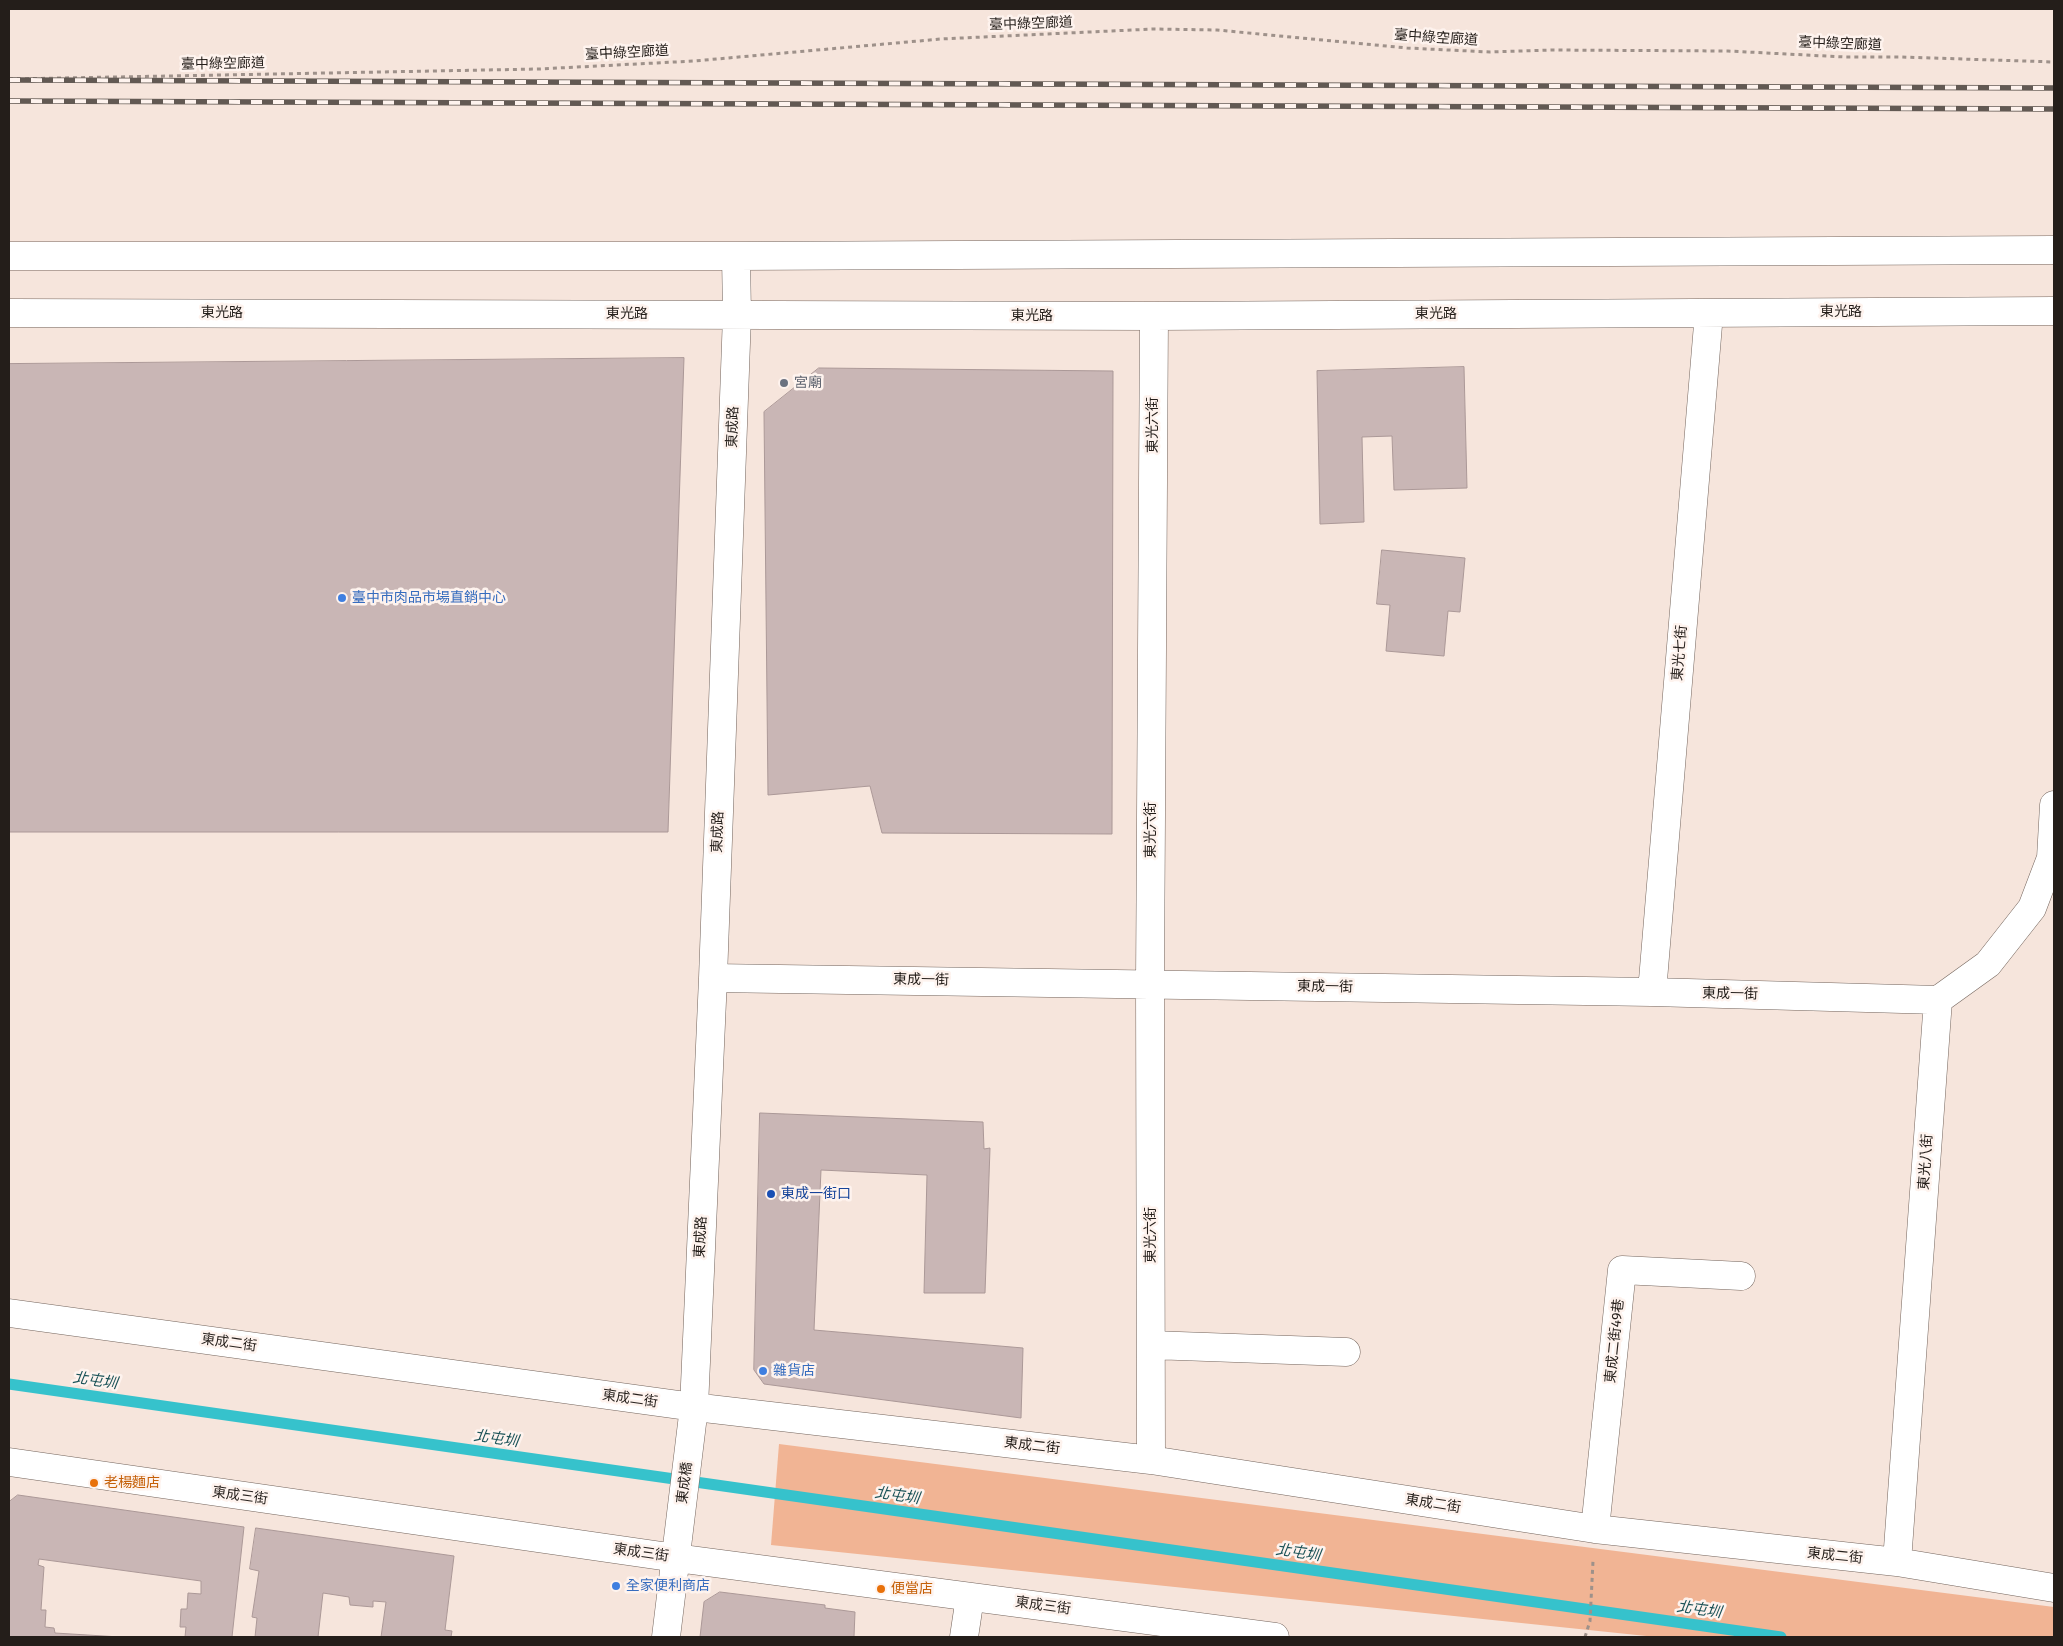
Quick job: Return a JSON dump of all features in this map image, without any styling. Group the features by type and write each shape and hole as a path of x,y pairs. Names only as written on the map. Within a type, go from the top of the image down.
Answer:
{"street":[{"path":"9,256 736,256 2054,250"},
{"name":"東成路","path":"694,1407 737,314 736,256"},
{"name":"東光路","path":"9,313 1154,316 2054,311"},
{"name":"東光七街","path":"1652,992 1709,313"},
{"name":"東光六街","path":"1151,1460 1150,984 1154,316"},
{"path":"1938,1000 1988,964 2032,908 2052,858 2054,805"},
{"name":"東成一街","path":"712,978 1652,992 1938,1000"},
{"name":"東光八街","path":"1897,1562 1938,1000"},
{"name":"東成二街49巷","path":"1595,1529 1622,1270 1741,1276"},
{"name":"東成二街","path":"9,1313 694,1407 1151,1460 1595,1529 1897,1562 2054,1588"},
{"path":"1151,1345 1346,1352"},
{"name":"東成橋","path":"676,1558 694,1407"},
{"name":"東成三街","path":"9,1462 676,1558 1275,1637"},
{"path":"666,1637 676,1558"},
{"path":"964,1637 970,1597"}],"path":[{"name":"臺中綠空廊道","path":"9,79 539,69 694,61 940,39 1154,29 1217,30 1407,48 1490,52 1728,50 1846,57 2054,62"},
{"path":"1585,1637 1590,1621 1592,1573"}],"shaded area":[{"path":"779,1444 2054,1607 2054,1637 1656,1637 771,1545"}],"building":[{"name":"臺中市肉品市場直銷中心","path":"684,358 668,832 9,832 9,364"},
{"path":"1464,367 1467,488 1394,490 1392,436 1362,437 1364,522 1320,524 1317,371"},
{"path":"819,368 1113,371 1112,834 882,833 870,786 768,795 764,412"},
{"path":"1382,550 1465,558 1460,612 1448,611 1444,656 1386,651 1390,605 1377,604"},
{"path":"760,1113 983,1122 984,1149 990,1148 985,1293 924,1293 927,1175 821,1170 814,1330 1023,1348 1021,1418 764,1384 754,1370"},
{"path":"18,1495 244,1527 232,1637 185,1637 186,1627 180,1627 181,1609 187,1609 188,1593 201,1594 201,1581 39,1559 38,1565 44,1567 41,1610 46,1610 45,1627 54,1628 55,1633 120,1637 9,1637 9,1502"},
{"path":"256,1528 454,1556 445,1630 452,1631 451,1637 381,1637 386,1602 373,1601 373,1607 350,1605 349,1597 323,1593 318,1637 255,1637 257,1618 252,1617 259,1571 250,1569"},
{"path":"720,1592 825,1605 825,1608 855,1612 854,1637 700,1637 704,1602"}],"waterway":[{"name":"北屯圳","path":"9,1384 1781,1637"}],"railway":[{"path":"9,80 2054,88"},
{"path":"9,101 2054,109"}],"place":[{"name":"宮廟","path":"784,383"},
{"name":"臺中市肉品市場直銷中心","path":"342,598"},
{"name":"東成一街口","path":"771,1194"},
{"name":"雜貨店","path":"763,1371"},
{"name":"老楊麵店","path":"94,1483"},
{"name":"全家便利商店","path":"616,1586"},
{"name":"便當店","path":"881,1589"}]}
